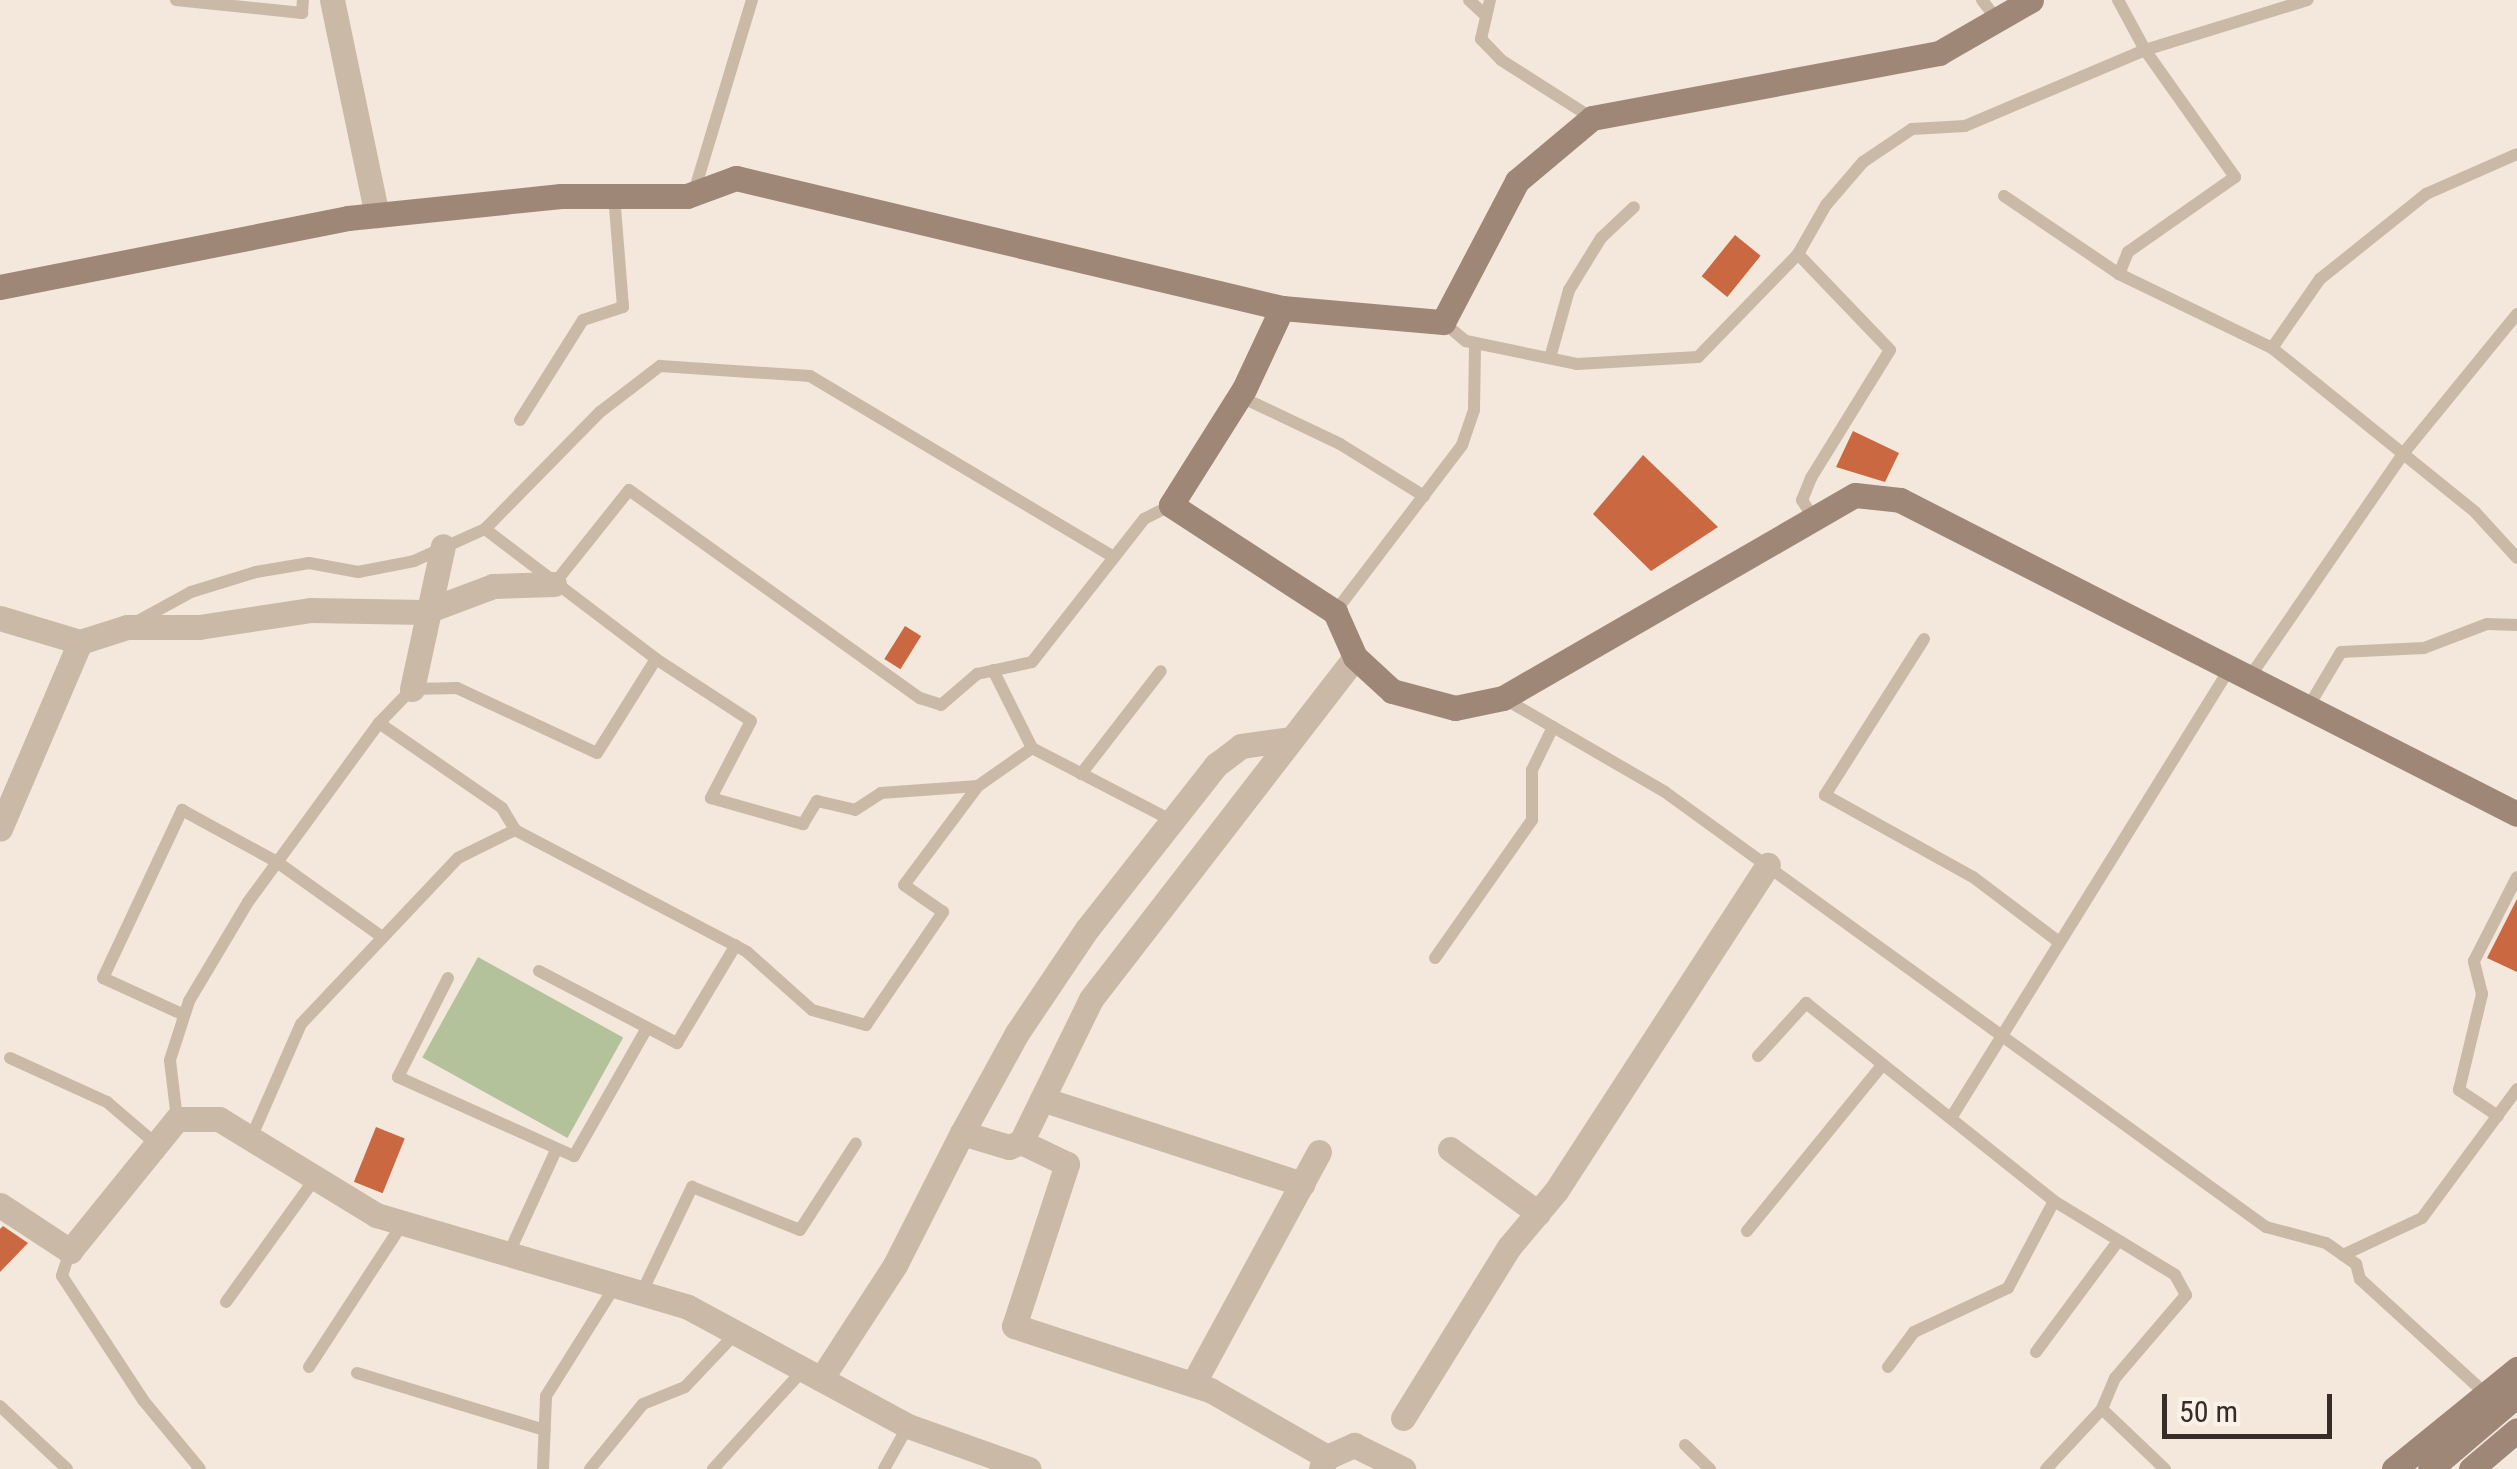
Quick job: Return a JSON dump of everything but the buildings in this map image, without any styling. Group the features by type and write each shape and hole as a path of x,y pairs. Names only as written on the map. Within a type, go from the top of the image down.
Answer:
{"street":[{"path":"332,0 377,215"},
{"path":"0,286 377,215 614,196 693,194 736,178 1282,308 1443,322 1516,181 1592,118 1940,53 1990,10 2031,0"},
{"path":"1282,308 1239,396 1171,505 1335,612 1355,657 1392,691 1454,708 1503,698 1855,495 1900,500 2517,814"},
{"path":"412,689 424,612 442,546"},
{"path":"0,618 80,642 127,627 199,627 310,610 424,612 494,586 554,584"},
{"path":"0,830 80,642"},
{"path":"962,1133 1009,1147 1021,1142 1091,1000 1355,657"},
{"path":"812,1374 895,1265 962,1133 1027,1018 1160,827 1216,764 1241,746 1291,740"},
{"path":"1160,827 1195,865"},
{"path":"1403,1418 1508,1247 1538,1212 1727,937 1768,865"},
{"path":"1042,1099 1302,1184"},
{"path":"0,1205 70,1251 177,1119 219,1119 376,1215 688,1307 908,1426 1028,1469"},
{"path":"1021,1142 1067,1164 1014,1326 1194,1384 1324,1463 1362,1445 1403,1469"},
{"path":"1450,1148 1538,1212"},
{"path":"1194,1384 1319,1152"},
{"path":"2394,1469 2517,1369"},
{"path":"2430,1469 2517,1395"},
{"path":"2471,1469 2517,1430"}],"lane":[{"path":"176,0 302,13 303,0"},
{"path":"693,194 752,0"},
{"path":"1469,0 1487,7 1481,39 1502,60 1592,118"},
{"path":"2118,0 2145,50 2234,177 2128,252 2120,274"},
{"path":"1443,322 1476,343 1577,364 1698,357 1798,254 1826,204 1862,162 1912,129 1965,126 2145,50 2308,0"},
{"path":"2272,348 2320,280 2426,194 2517,154"},
{"path":"520,420 583,320 623,306 614,196"},
{"path":"2004,196 2120,274 2272,348 2475,512 2517,558"},
{"path":"1550,358 1570,290 1601,238 1634,207"},
{"path":"1798,254 1890,350 1811,478 1802,500 1814,519"},
{"path":"1951,1118 2059,942 2239,673 2402,456 2517,314"},
{"path":"1335,612 1462,444 1474,410 1476,343"},
{"path":"127,627 191,592 256,572 309,563 358,572 414,561 484,529 600,412 660,366 810,376 1114,558"},
{"path":"1239,396 1340,444 1424,496"},
{"path":"554,584 629,490 920,698 940,705 977,674 1032,662 1144,519 1171,505"},
{"path":"484,529 656,659 751,720 711,798 803,824 818,801 854,810 881,793 978,786"},
{"path":"2307,709 2341,652 2424,648 2487,624 2517,625"},
{"path":"1924,639 1825,795 1973,877 2059,942"},
{"path":"177,1119 170,1060 184,1016 277,862 379,723 412,689 457,688 598,754 656,659"},
{"path":"992,670 1032,748 1081,774 1160,827"},
{"path":"1081,774 1162,671"},
{"path":"1503,698 1664,792 2266,1226 2326,1243 2344,1255 2487,1396"},
{"path":"379,723 502,808 515,830 736,945 812,1010 866,1025 943,912 904,885 978,786 1032,748"},
{"path":"1434,958 1532,820 1532,770 1553,727"},
{"path":"184,1016 103,978 182,810 277,862 382,937"},
{"path":"251,1138 301,1024 458,858 515,830"},
{"path":"2498,1116 2459,1090 2482,994 2474,961 2517,877"},
{"path":"539,971 646,1030 678,1043 736,945"},
{"path":"448,978 398,1077 574,1156 646,1030"},
{"path":"1758,1056 1806,1003 2054,1201 2174,1276 2186,1295 2115,1378 2102,1409 2046,1469"},
{"path":"10,1058 108,1102 156,1144"},
{"path":"1748,1231 1883,1064"},
{"path":"2344,1255 2422,1218 2517,1088"},
{"path":"641,1294 692,1186 800,1230 856,1142"},
{"path":"508,1255 556,1150"},
{"path":"226,1302 316,1177"},
{"path":"1888,1367 1914,1332 2008,1288 2054,1201"},
{"path":"309,1367 403,1223"},
{"path":"2036,1352 2118,1241"},
{"path":"70,1251 62,1276 143,1400 200,1469"},
{"path":"542,1469 546,1396 615,1286"},
{"path":"590,1469 643,1404 685,1387 736,1333"},
{"path":"358,1373 544,1430"},
{"path":"714,1469 812,1374"},
{"path":"0,1406 67,1469"},
{"path":"2102,1409 2165,1469"},
{"path":"884,1469 908,1426"},
{"path":"1685,1445 1710,1469"}],"green space":[{"path":"478,957 623,1037 567,1138 422,1058"}]}
